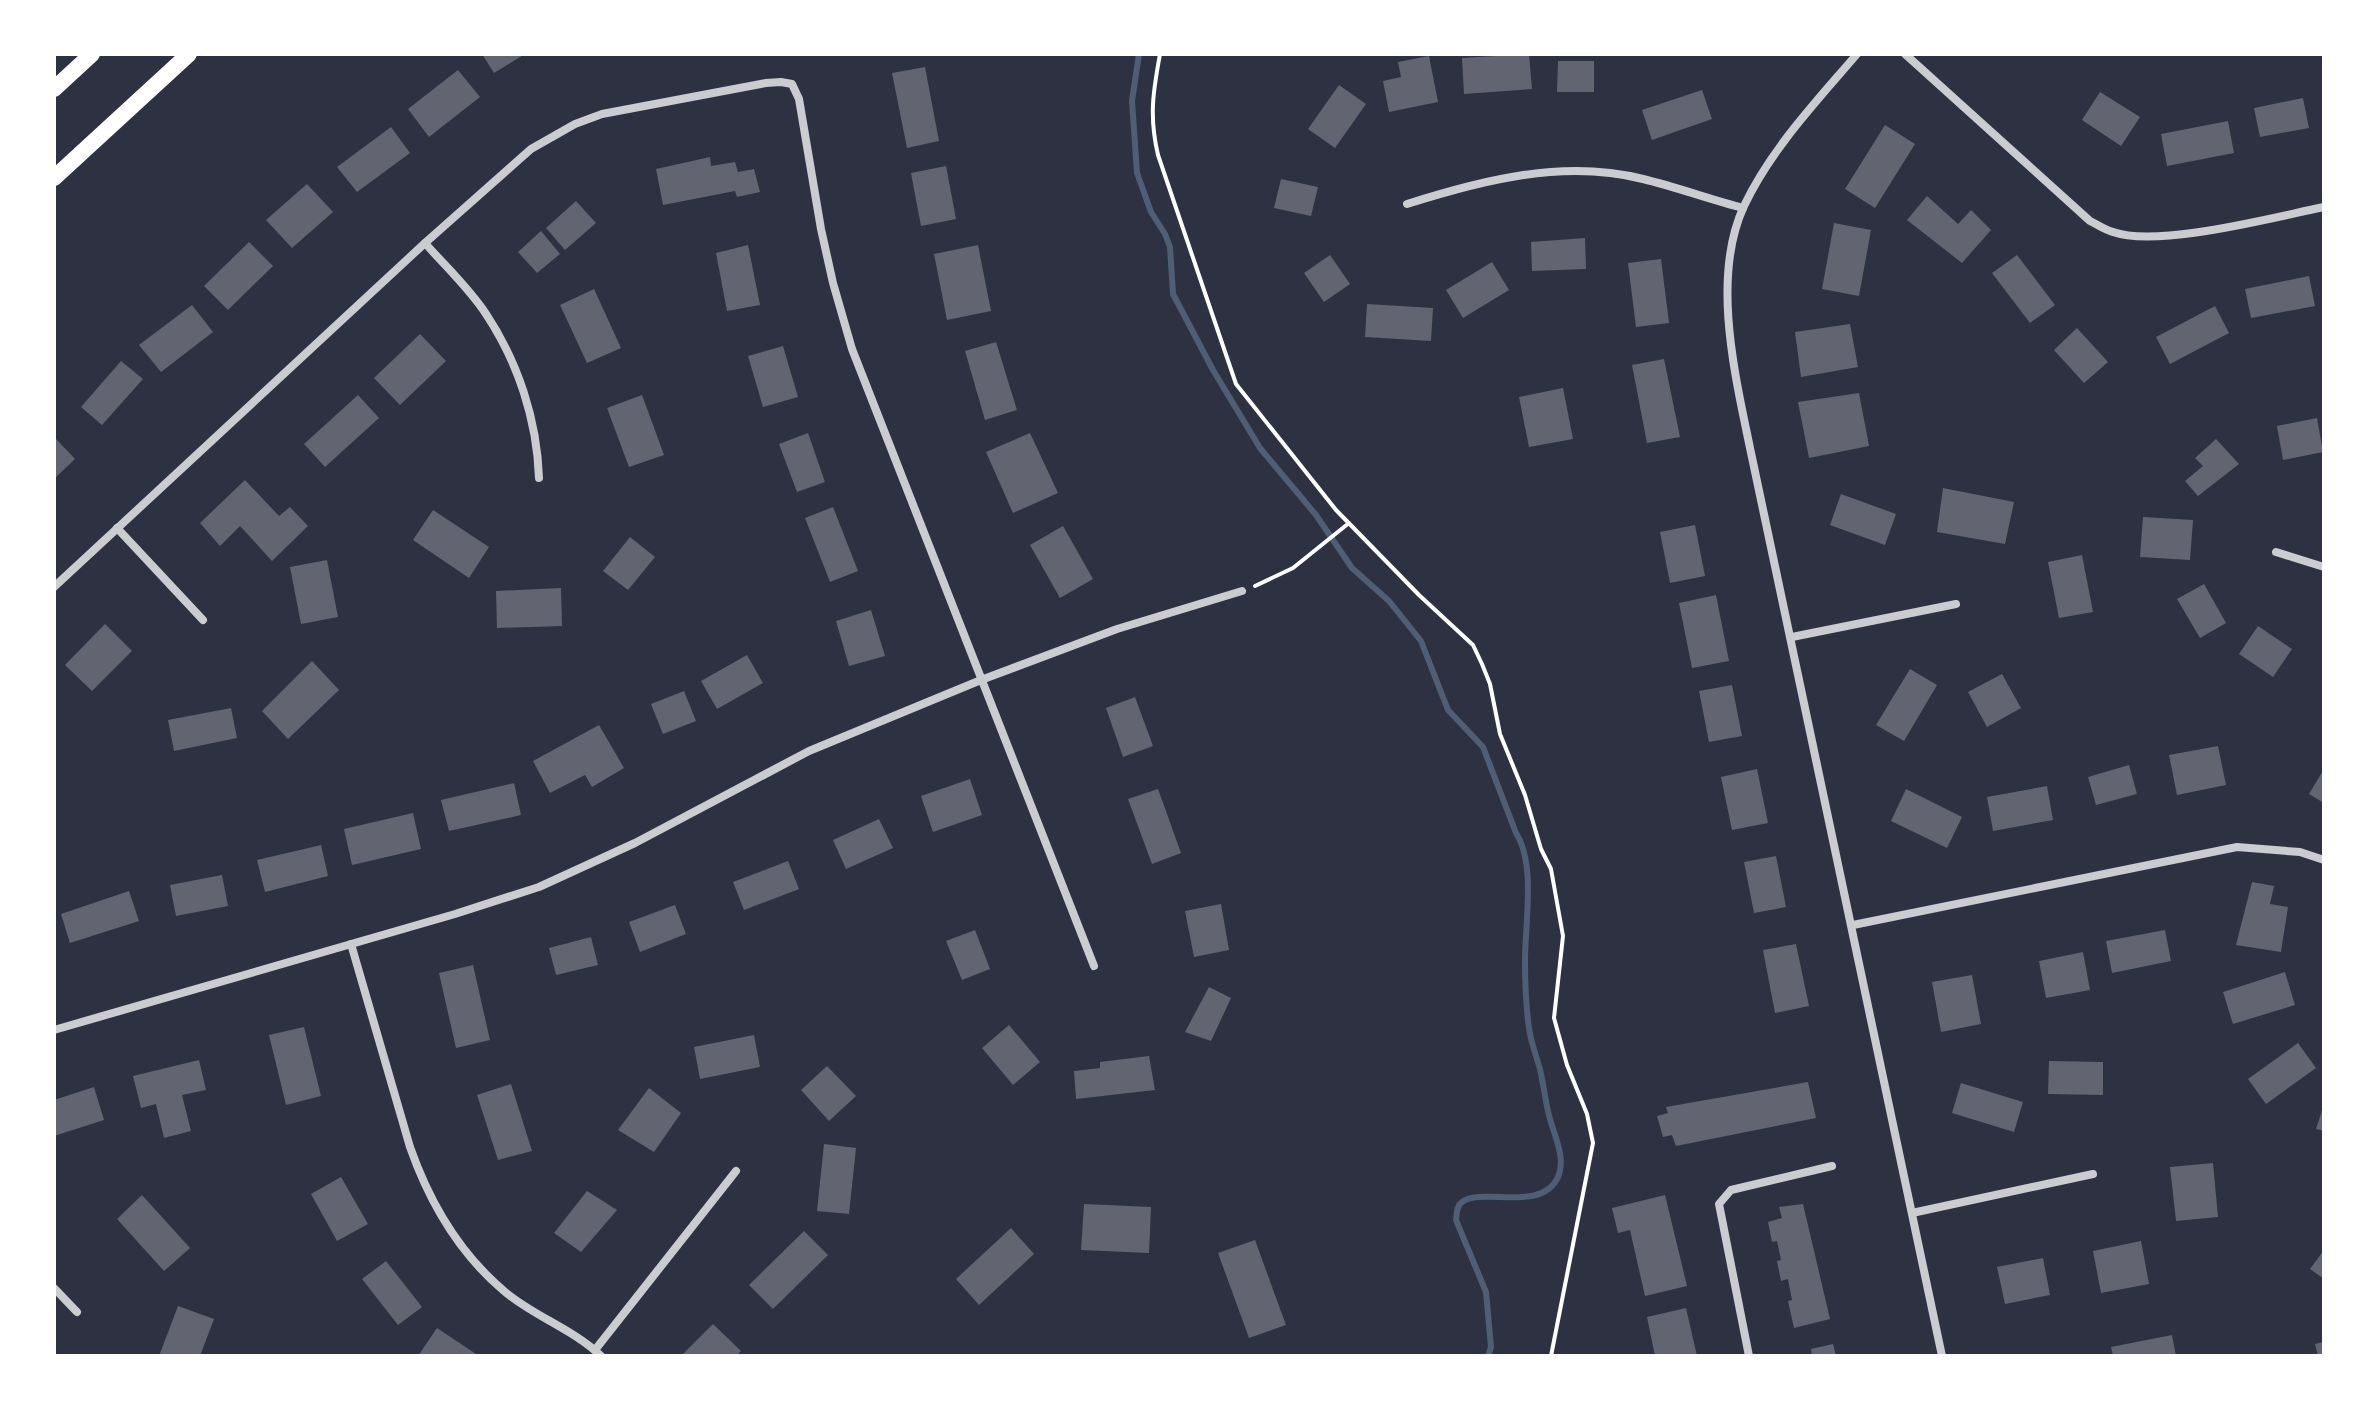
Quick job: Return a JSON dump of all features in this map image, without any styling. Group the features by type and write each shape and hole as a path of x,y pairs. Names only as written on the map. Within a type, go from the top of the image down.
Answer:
{"highway":[{"path":"54,89 92,54"},
{"path":"54,178 189,54"}],"street":[{"path":"1857,54 1796,125 1770,161 1743,208 1730,264 1728,328 1750,448 1942,1356"},
{"path":"1905,54 2090,221 2114,233 2176,235 2324,207"},
{"path":"54,587 425,243 531,149 575,124 602,114 766,83 792,84 799,99 830,270 852,349 1094,966"},
{"path":"1407,204 1473,183 1510,176 1585,172 1641,178 1743,208"},
{"path":"425,243 485,312 506,348 538,443 539,478"},
{"path":"117,528 203,620"},
{"path":"2276,552 2324,567"},
{"path":"54,1030 502,900 579,871 809,751 981,680 1117,629 1242,591"},
{"path":"1792,637 1956,604"},
{"path":"1853,925 2237,847 2300,852 2324,860"},
{"path":"351,944 419,1174 447,1226 504,1291 598,1353 736,1171"},
{"path":"1749,1356 1719,1204 1731,1190 1832,1166"},
{"path":"1912,1213 2093,1174"},
{"path":"54,1288 77,1312"}],"path":[{"path":"1160,54 1152,95 1151,128 1236,384 1349,523 1473,645 1490,684 1500,734 1551,869 1563,936 1554,1018 1567,1065 1587,1114 1593,1143 1551,1356"},
{"path":"1242,591 1293,568 1349,523"}],"building":[{"path":"482,54 525,54 494,73"},
{"path":"1529,54 1532,89 1464,94 1462,58"},
{"path":"1429,56 1438,102 1389,112 1383,81 1401,77 1398,62"},
{"path":"1558,61 1594,61 1594,92 1557,92"},
{"path":"925,67 939,141 907,148 892,73"},
{"path":"458,70 480,97 429,137 408,109"},
{"path":"1339,85 1366,104 1335,148 1308,129"},
{"path":"1702,90 1712,119 1652,140 1642,110"},
{"path":"2100,92 2140,117 2121,146 2082,120"},
{"path":"2303,98 2309,128 2260,137 2254,108"},
{"path":"2228,121 2234,153 2167,166 2161,134"},
{"path":"1885,125 1915,144 1875,208 1845,189"},
{"path":"391,127 410,153 357,192 337,167"},
{"path":"710,157 711,166 735,162 738,172 754,169 760,192 737,197 735,191 663,205 656,169"},
{"path":"946,166 956,219 921,226 911,173"},
{"path":"1281,179 1318,187 1311,216 1274,208"},
{"path":"307,184 333,212 292,248 266,220"},
{"path":"1927,196 1958,224 1971,210 1991,230 1962,263 1907,220"},
{"path":"576,201 596,223 565,250 546,228"},
{"path":"1834,223 1871,230 1859,296 1822,289"},
{"path":"541,231 560,254 537,273 518,252"},
{"path":"1585,238 1586,269 1532,271 1531,242"},
{"path":"249,242 273,266 228,310 204,286"},
{"path":"748,245 760,305 727,311 716,253"},
{"path":"978,245 991,311 947,320 934,254"},
{"path":"1330,255 1350,284 1324,302 1304,273"},
{"path":"2017,255 2055,305 2030,323 1992,273"},
{"path":"1661,259 1669,323 1636,327 1628,263"},
{"path":"1492,262 1509,290 1463,318 1446,290"},
{"path":"2309,276 2315,306 2251,318 2245,289"},
{"path":"594,289 621,348 587,363 560,305"},
{"path":"1367,304 1433,308 1431,341 1365,337"},
{"path":"192,305 213,332 161,372 139,345"},
{"path":"2215,306 2229,333 2170,364 2156,337"},
{"path":"1850,324 1858,367 1801,377 1795,332"},
{"path":"2077,328 2108,362 2084,383 2054,350"},
{"path":"420,334 446,361 400,405 374,378"},
{"path":"996,342 1017,410 985,420 965,351"},
{"path":"783,346 798,397 763,407 748,356"},
{"path":"1664,359 1680,437 1647,443 1632,365"},
{"path":"121,361 143,379 102,425 81,407"},
{"path":"1563,388 1573,439 1529,447 1519,397"},
{"path":"1859,393 1869,446 1809,458 1798,402"},
{"path":"358,395 379,418 325,467 304,444"},
{"path":"642,395 664,455 629,467 607,408"},
{"path":"2317,418 2323,452 2283,460 2277,426"},
{"path":"808,433 825,482 797,492 779,444"},
{"path":"1030,433 1058,493 1013,513 986,452"},
{"path":"56,439 75,459 54,479 54,441"},
{"path":"2216,439 2239,464 2198,496 2185,481 2203,466 2195,458"},
{"path":"245,480 279,516 290,507 308,526 272,561 240,526 220,546 200,523"},
{"path":"1943,488 2014,502 2005,544 1937,532"},
{"path":"1841,494 1896,514 1885,545 1830,525"},
{"path":"833,507 858,571 830,582 805,518"},
{"path":"433,510 489,547 469,578 413,540"},
{"path":"2143,517 2193,520 2190,560 2140,557"},
{"path":"1695,525 1705,576 1670,583 1660,532"},
{"path":"1063,526 1093,579 1060,598 1030,545"},
{"path":"630,537 655,557 628,590 603,571"},
{"path":"2082,555 2093,612 2059,618 2048,562"},
{"path":"327,560 338,617 301,624 290,567"},
{"path":"2204,584 2226,623 2200,638 2177,599"},
{"path":"561,588 562,626 497,628 496,591"},
{"path":"1716,595 1729,661 1692,668 1679,603"},
{"path":"871,610 885,656 849,666 836,621"},
{"path":"105,624 132,651 92,691 65,665"},
{"path":"2258,626 2292,649 2273,677 2239,654"},
{"path":"747,655 763,683 717,709 701,681"},
{"path":"312,661 339,690 288,739 262,711"},
{"path":"1910,669 1937,685 1904,741 1876,725"},
{"path":"2002,674 2021,708 1987,727 1968,692"},
{"path":"1732,685 1742,736 1709,742 1699,691"},
{"path":"684,691 696,721 663,734 651,704"},
{"path":"1135,697 1153,746 1123,757 1106,708"},
{"path":"231,708 237,738 174,751 168,720"},
{"path":"599,725 624,768 592,787 585,775 550,793 533,761"},
{"path":"2218,746 2226,785 2177,795 2169,755"},
{"path":"2129,765 2137,794 2096,805 2088,777"},
{"path":"1757,769 1768,823 1732,830 1721,777"},
{"path":"2324,769 2324,803 2309,794"},
{"path":"970,779 982,815 933,832 921,796"},
{"path":"514,783 521,815 449,831 441,800"},
{"path":"2047,786 2053,820 1993,831 1987,797"},
{"path":"1158,789 1181,853 1152,864 1128,799"},
{"path":"1906,789 1962,817 1947,848 1891,821"},
{"path":"413,813 421,849 352,865 344,829"},
{"path":"879,819 893,848 846,869 833,840"},
{"path":"321,845 328,876 265,892 257,860"},
{"path":"1776,856 1786,907 1754,913 1744,862"},
{"path":"788,861 799,889 744,910 733,882"},
{"path":"222,875 228,906 176,916 170,885"},
{"path":"2252,882 2274,886 2270,904 2288,907 2281,952 2236,945"},
{"path":"129,891 139,921 70,943 61,914"},
{"path":"1221,904 1229,950 1194,957 1185,911"},
{"path":"675,905 686,934 640,952 629,922"},
{"path":"975,930 990,969 962,980 946,941"},
{"path":"2165,930 2171,961 2112,973 2106,941"},
{"path":"591,937 598,965 556,975 549,948"},
{"path":"1796,944 1809,1006 1775,1013 1763,950"},
{"path":"2083,952 2090,990 2046,998 2039,961"},
{"path":"473,965 490,1040 456,1048 439,973"},
{"path":"2285,972 2295,1005 2233,1024 2223,992"},
{"path":"1972,975 1981,1024 1941,1032 1932,982"},
{"path":"1209,987 1231,998 1211,1041 1185,1032"},
{"path":"1009,1025 1040,1062 1013,1085 982,1048"},
{"path":"304,1027 321,1096 286,1105 269,1035"},
{"path":"754,1035 760,1067 700,1079 694,1047"},
{"path":"2298,1043 2316,1068 2266,1104 2248,1079"},
{"path":"1149,1056 1155,1090 1076,1099 1074,1071 1100,1068 1100,1062"},
{"path":"199,1060 206,1090 182,1095 191,1131 164,1138 156,1104 141,1108 133,1076"},
{"path":"2049,1061 2103,1062 2103,1095 2048,1094"},
{"path":"827,1066 856,1096 829,1121 801,1090"},
{"path":"1808,1082 1816,1118 1676,1146 1672,1135 1663,1137 1657,1116 1668,1113 1666,1107"},
{"path":"1961,1083 2023,1102 2014,1132 1952,1113"},
{"path":"511,1084 532,1151 498,1160 477,1095"},
{"path":"94,1087 104,1120 54,1136 54,1100"},
{"path":"649,1088 681,1113 654,1152 618,1130"},
{"path":"2324,1104 2324,1131 2316,1129"},
{"path":"824,1144 856,1148 849,1214 817,1211"},
{"path":"2213,1163 2218,1217 2176,1221 2170,1167"},
{"path":"341,1177 368,1224 337,1241 311,1194"},
{"path":"587,1191 617,1210 581,1252 554,1233"},
{"path":"142,1195 190,1248 164,1271 117,1219"},
{"path":"1665,1195 1687,1286 1645,1296 1630,1230 1618,1233 1612,1208"},
{"path":"1084,1204 1151,1207 1149,1253 1081,1250"},
{"path":"1803,1204 1830,1319 1794,1328 1788,1301 1792,1300 1788,1279 1781,1281 1777,1241 1772,1242 1768,1222 1782,1218 1779,1207"},
{"path":"1011,1228 1034,1254 979,1305 956,1279"},
{"path":"804,1231 828,1255 773,1309 749,1285"},
{"path":"1255,1240 1286,1325 1249,1338 1218,1253"},
{"path":"2141,1241 2149,1284 2101,1293 2093,1251"},
{"path":"2324,1250 2324,1279 2310,1269"},
{"path":"2043,1258 2050,1295 2005,1304 1997,1267"},
{"path":"386,1261 422,1307 398,1325 362,1279"},
{"path":"178,1306 214,1319 200,1356 159,1356"},
{"path":"1686,1308 1697,1356 1655,1356 1647,1317"},
{"path":"713,1324 741,1351 736,1356 681,1356"},
{"path":"437,1328 479,1356 418,1356"},
{"path":"2172,1335 2176,1356 2113,1356 2111,1347"},
{"path":"2324,1342 2324,1356 2318,1356 2315,1344"},
{"path":"1833,1344 1836,1356 1812,1356 1811,1349"}],"waterway":[{"path":"1139,54 1132,101 1137,173 1151,212 1170,247 1173,294 1213,370 1260,448 1316,515 1352,568 1389,601 1421,641 1448,710 1483,747 1522,846 1528,877 1525,960 1528,1020 1561,1161 1558,1177 1550,1188 1539,1194 1471,1198 1458,1208 1456,1220 1486,1292 1491,1347 1488,1356"}]}
